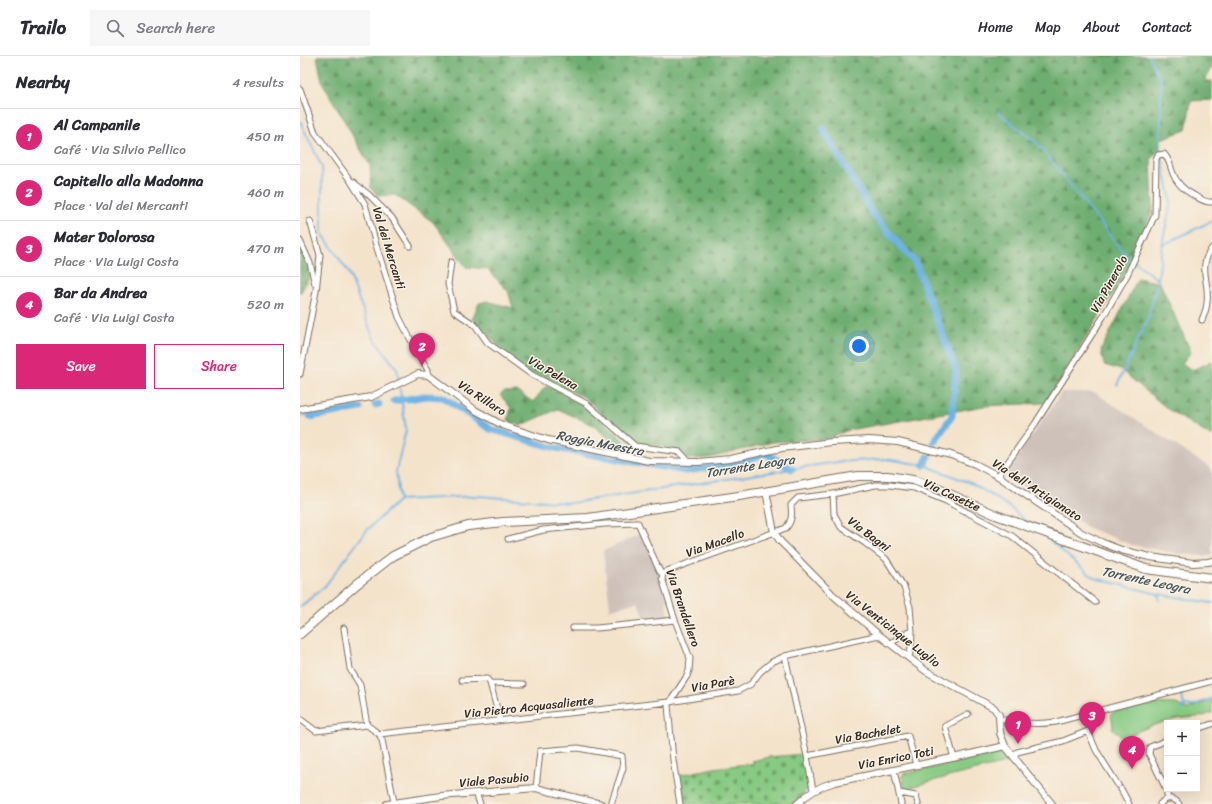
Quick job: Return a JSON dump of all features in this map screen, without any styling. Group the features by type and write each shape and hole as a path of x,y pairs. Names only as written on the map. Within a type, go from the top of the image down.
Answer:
{"main road":[{"path":"300,634 357,584 393,556 431,537 474,525 503,522 588,518 858,476 888,476 913,480 941,490 996,515 1146,569 1212,578"}],"street":[{"name":"Val dei Mercanti","path":"300,89 315,132 350,180 365,204 399,318 428,370 428,375"},
{"name":"Via Pinerolo","path":"998,476 1036,424 1103,317 1133,263 1155,215 1156,159 1158,155 1164,154 1168,157 1172,172 1178,184 1187,192 1210,203 1212,202"},
{"path":"350,180 369,195 392,218 410,246"},
{"path":"300,374 316,291 320,255 310,221"},
{"path":"300,241 310,263 316,291"},
{"path":"1202,320 1207,302 1204,266 1207,254 1212,248"},
{"name":"Via Pelena","path":"451,262 448,284 454,311 475,325 488,343 532,374 587,404 635,446 680,452 689,462"},
{"path":"300,410 371,397 418,374 428,375"},
{"name":"Via Rillaro","path":"428,375 475,410 502,425 548,440 649,461 698,462 730,459"},
{"name":"Via dell'Artigianato","path":"730,459 782,448 832,442 869,440 898,442 951,455 975,464 998,476 1082,533 1103,543 1122,550 1150,557 1193,563 1212,561"},
{"name":"Via Casette","path":"774,532 786,528 790,523 792,516 791,505 798,498 833,494 862,487 890,485 914,488 946,501 1012,536 1095,602"},
{"name":"Via Venticinque Luglio","path":"766,491 774,532 780,541 833,595 926,672 994,708 999,715 1000,733 1005,746 1052,804"},
{"name":"Via Bagni","path":"833,494 834,514 841,527 886,559 904,587 910,607 912,632 909,657"},
{"name":"Via Brandellero","path":"508,539 543,530 605,524 638,523 660,572 664,574 662,578 675,620 688,651 690,664 687,676 669,702"},
{"name":"Via Macello","path":"664,574 667,571 774,532"},
{"path":"573,628 597,628 675,620"},
{"path":"344,628 350,669 360,686 367,725 379,734 382,740 391,803"},
{"path":"891,643 902,635 912,632"},
{"name":"Via Parè","path":"681,699 738,691 751,684 760,672 772,662 785,656 879,634"},
{"path":"785,656 813,790"},
{"path":"462,680 487,679 490,683 500,720"},
{"path":"999,719 1011,722 1044,724 1056,722 1211,681"},
{"path":"490,683 524,684"},
{"name":"Via Pietro Acquasaliente","path":"379,734 669,702 681,699"},
{"path":"669,702 668,710 673,760 680,804"},
{"path":"954,758 945,726 968,714"},
{"path":"300,719 316,731 367,725"},
{"path":"1200,728 1212,724"},
{"path":"1014,757 1017,752 1063,741 1088,731 1096,750 1129,804"},
{"name":"Via Bachelet","path":"807,756 828,749 908,736 916,765"},
{"path":"1164,741 1154,744 1149,749 1166,789 1168,798"},
{"name":"Via Enrico Toti","path":"797,804 813,790 835,782 1005,746"},
{"path":"536,788 540,750 578,748 622,756 623,768 610,804"},
{"path":"894,770 902,804"},
{"name":"Viale Pasubio","path":"391,803 441,796 536,788 601,804"},
{"path":"476,793 480,804"},
{"path":"899,793 916,796 918,804"},
{"path":"1160,804 1168,798 1179,804"}],"shaded area":[{"path":"1062,392 1094,392 1212,469 1212,555 1179,554 1132,545 1089,528 1005,474"},
{"path":"641,534 645,543 650,543 666,591 668,599 666,604 670,618 645,621 638,602 608,610 610,608 603,551"}],"green space":[{"path":"317,56 1212,56 1212,67 1205,81 1212,81 1212,100 1191,101 1186,130 1161,139 1160,149 1151,159 1153,210 1128,269 1046,403 984,406 849,430 826,439 773,442 709,458 679,459 667,447 631,443 584,397 522,370 472,319 479,303 487,301 513,308 508,291 487,269 466,267 433,222 395,195 378,196 371,188 370,166 322,82"},
{"path":"300,243 313,273 300,293"},
{"path":"1138,278 1160,283 1191,352 1182,363 1192,370 1212,361 1212,437 1169,410 1121,370 1104,365 1101,350"},
{"path":"546,386 578,397 625,442 615,445 595,426 558,409 520,426 508,420 511,408 500,395 504,392 517,391 533,402"},
{"path":"1212,700 1212,713 1174,720 1164,720 1164,722 1123,739 1112,728 1111,714 1116,711 1125,710 1148,703 1176,704 1188,709"},
{"path":"1000,753 1006,755 1013,761 906,789 905,788 902,777 903,774"},
{"path":"803,754 809,785 804,794 793,804 686,804 680,775 714,768 755,763 752,761 769,757"}],"waterway":[{"path":"1117,385 1148,318 1158,280 1162,245 1171,202 1161,153 1161,80 1149,56"},
{"path":"998,112 1038,144 1124,253 1158,280"},
{"path":"300,121 322,167 322,233 349,273 373,337 397,369 406,430 396,471 399,500"},
{"path":"823,129 874,216 915,262 956,370 952,416 934,442"},
{"path":"1162,245 1212,221"},
{"name":"Roggia Maestra","path":"408,399 425,396 443,397 490,429 555,448 686,471 739,463 765,453 792,469"},
{"name":"Roggia Maestra","path":"394,401 403,399"},
{"name":"Roggia Maestra","path":"375,405 379,404"},
{"name":"Roggia Maestra","path":"310,417 360,408"},
{"path":"300,417 312,412 325,414"},
{"path":"924,465 928,457"},
{"name":"Torrente Leogra","path":"300,607 325,586 367,530 399,500 477,496 571,503 837,462 885,459 924,465 973,484 1007,505 1029,524"},
{"name":"Torrente Leogra","path":"1043,535 1094,578 1158,594 1212,603"},
{"name":"Torrente Leogra","path":"1158,594 1160,601"},
{"path":"1181,693 1184,705 1183,709"},
{"path":"1184,705 1192,706 1212,698"}],"place":[{"name":"Capitello alla Madonna","path":"422,366"},
{"name":"Mater Dolorosa","path":"1092,735"},
{"name":"Al Campanile","path":"1018,744"},
{"name":"Bar da Andrea","path":"1132,769"}]}
